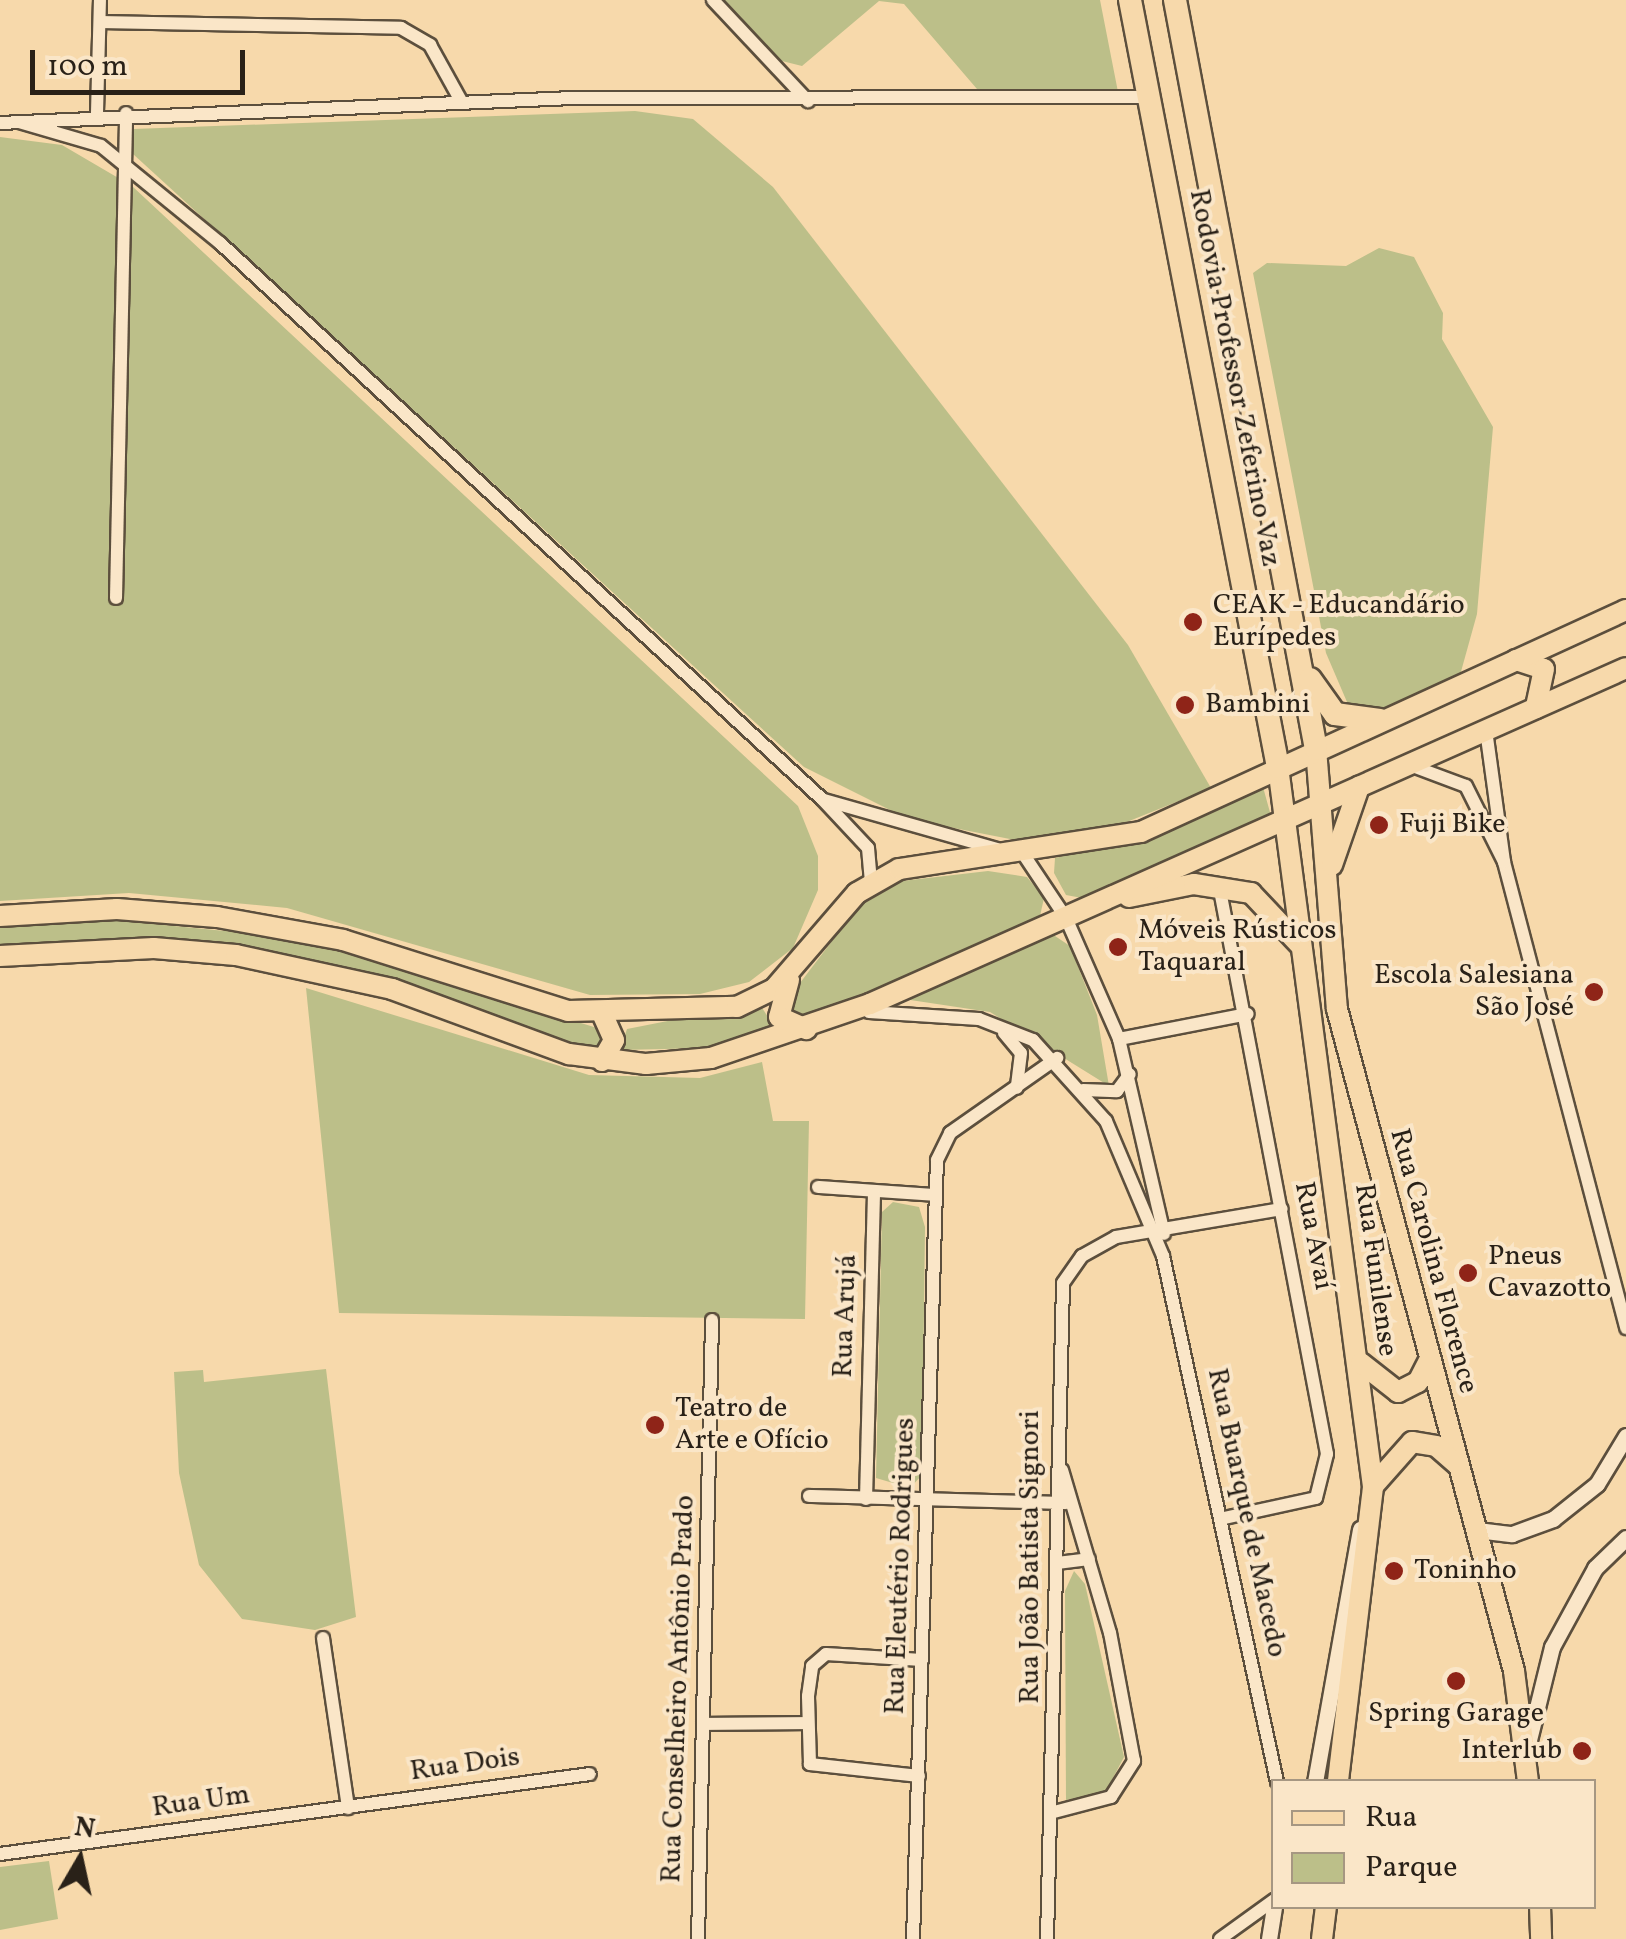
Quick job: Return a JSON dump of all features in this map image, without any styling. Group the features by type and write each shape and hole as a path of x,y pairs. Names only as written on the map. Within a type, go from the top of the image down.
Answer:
{"highway":[{"name":"Rodovia Professor Zeferino Vaz","path":"1130,0 1278,767"},
{"name":"Rodovia Professor Zeferino Vaz","path":"1175,0 1316,749"},
{"path":"1292,626 1323,705 1349,720 1380,720"}],"main road":[{"path":"0,916 117,909 285,927 603,1015 737,1007 774,988 871,884 927,862 1028,852 1141,832 1626,610"},
{"path":"1512,660 1544,669 1536,708"},
{"path":"0,956 154,948 236,955 392,990 602,1061 711,1058 832,1018 1626,668"},
{"name":"Rua Carolina Florence","path":"1316,749 1336,1009 1477,1530 1528,1779"},
{"name":"Rua Funilense","path":"1278,767 1360,1362 1373,1487 1338,1779"},
{"path":"1326,890 1359,788"},
{"path":"1088,907 1220,884 1251,893 1284,918 1305,962"},
{"path":"800,961 777,1008 785,1024 806,1029"},
{"path":"602,1061 614,1040 603,1015"},
{"path":"1360,1362 1398,1392 1418,1382 1429,1360"},
{"path":"1373,1487 1412,1442 1436,1446 1460,1468"},
{"path":"1322,1939 1326,1909"},
{"path":"1540,1909 1541,1939"}],"street":[{"path":"97,113 100,0"},
{"path":"713,0 808,100"},
{"path":"100,22 401,28 430,45 461,101"},
{"path":"0,123 97,113 461,101 1150,97"},
{"path":"116,598 122,161 126,113"},
{"path":"19,122 122,161 822,799 868,848 871,884"},
{"path":"1486,730 1504,862 1626,1328"},
{"path":"1402,768 1457,777 1504,862"},
{"path":"822,799 954,842 1028,852"},
{"name":"Rua Buarque de Macedo","path":"1028,852 1066,918 1130,1074 1163,1256 1276,1779"},
{"name":"Rua Avaí","path":"1220,884 1248,1014 1326,1475 1308,1502 1220,1519"},
{"name":"Rua Buarque de Macedo","path":"832,1018 918,1009 978,1020 1056,1058 1084,1090 1135,1179 1158,1231"},
{"path":"1119,1040 1248,1014"},
{"path":"978,1020 1021,1053 1017,1088"},
{"name":"Rua Eleutério Rodrigues","path":"913,1939 930,1502 935,1196 950,1134 1056,1058"},
{"path":"1084,1090 1117,1091 1130,1074"},
{"path":"818,1187 935,1196"},
{"name":"Rua Arujá","path":"866,1499 874,1194"},
{"name":"Rua João Batista Signori","path":"1047,1939 1054,1812 1063,1283 1101,1242 1282,1209"},
{"name":"Rua Conselheiro Antônio Prado","path":"698,1939 712,1320"},
{"path":"1477,1530 1512,1534 1553,1519 1597,1484 1626,1436"},
{"path":"1054,1812 1111,1797 1134,1761 1089,1559 1058,1458"},
{"path":"1315,1779 1342,1606 1373,1487"},
{"path":"809,1496 1073,1504"},
{"path":"1526,1756 1552,1648 1595,1568 1626,1538"},
{"path":"1056,1563 1089,1559"},
{"path":"323,1638 348,1808"},
{"path":"919,1776 814,1766 808,1723 811,1672 826,1654 922,1660"},
{"path":"703,1724 808,1723"},
{"name":"Rua Dois","path":"348,1808 590,1774"},
{"name":"Rua Um","path":"0,1854 348,1808"},
{"path":"1220,1939 1271,1905"},
{"path":"1269,1939 1273,1909"}],"green space":[{"path":"713,0 1100,0 1118,92 983,96 904,4 879,1 802,66 774,59"},
{"path":"635,111 693,119 773,187 1128,645 1211,788 1107,830 1015,840 908,819 804,767 133,154 133,129"},
{"path":"0,137 62,145 132,186 798,806 818,856 818,890 793,948 749,982 700,994 590,995 287,908 129,893 0,901"},
{"path":"1379,248 1414,257 1443,313 1442,339 1493,427 1477,614 1457,686 1380,720 1350,709 1326,653 1253,273 1267,263 1346,266"},
{"path":"1263,787 1271,816 1082,898 1066,895 1054,873 1055,858 1150,836"},
{"path":"988,871 1027,877 1044,898 1040,916 812,1018 789,1018 787,1000 858,907 902,881"},
{"path":"92,918 307,939 607,1031 600,1051 574,1047 326,965 0,948 0,926"},
{"path":"1052,934 1070,946 1097,1015 1109,1086 990,1012 897,998"},
{"path":"306,988 589,1075 700,1078 762,1062 773,1121 809,1121 805,1319 339,1313"},
{"path":"759,1003 777,1031 709,1048 620,1050 627,1029"},
{"path":"893,1202 919,1207 925,1227 922,1475 910,1488 876,1478 882,1212"},
{"path":"326,1369 356,1617 315,1630 242,1619 199,1565 179,1473 174,1372 203,1370 204,1382"},
{"path":"1074,1571 1085,1584 1124,1757 1105,1793 1066,1800 1065,1591"},
{"path":"49,1861 58,1919 0,1930 0,1867"}],"place":[{"name":"CEAK - Educandário Eurípedes","path":"1193,622"},
{"name":"Bambini","path":"1185,705"},
{"name":"Fuji Bike","path":"1379,825"},
{"name":"Móveis Rústicos Taquaral","path":"1118,947"},
{"name":"Escola Salesiana São José","path":"1594,992"},
{"name":"Pneus Cavazotto","path":"1468,1273"},
{"name":"Teatro de Arte e Ofício","path":"655,1425"},
{"name":"Toninho","path":"1394,1571"},
{"name":"Spring Garage","path":"1456,1681"},
{"name":"Interlub","path":"1582,1751"}]}
